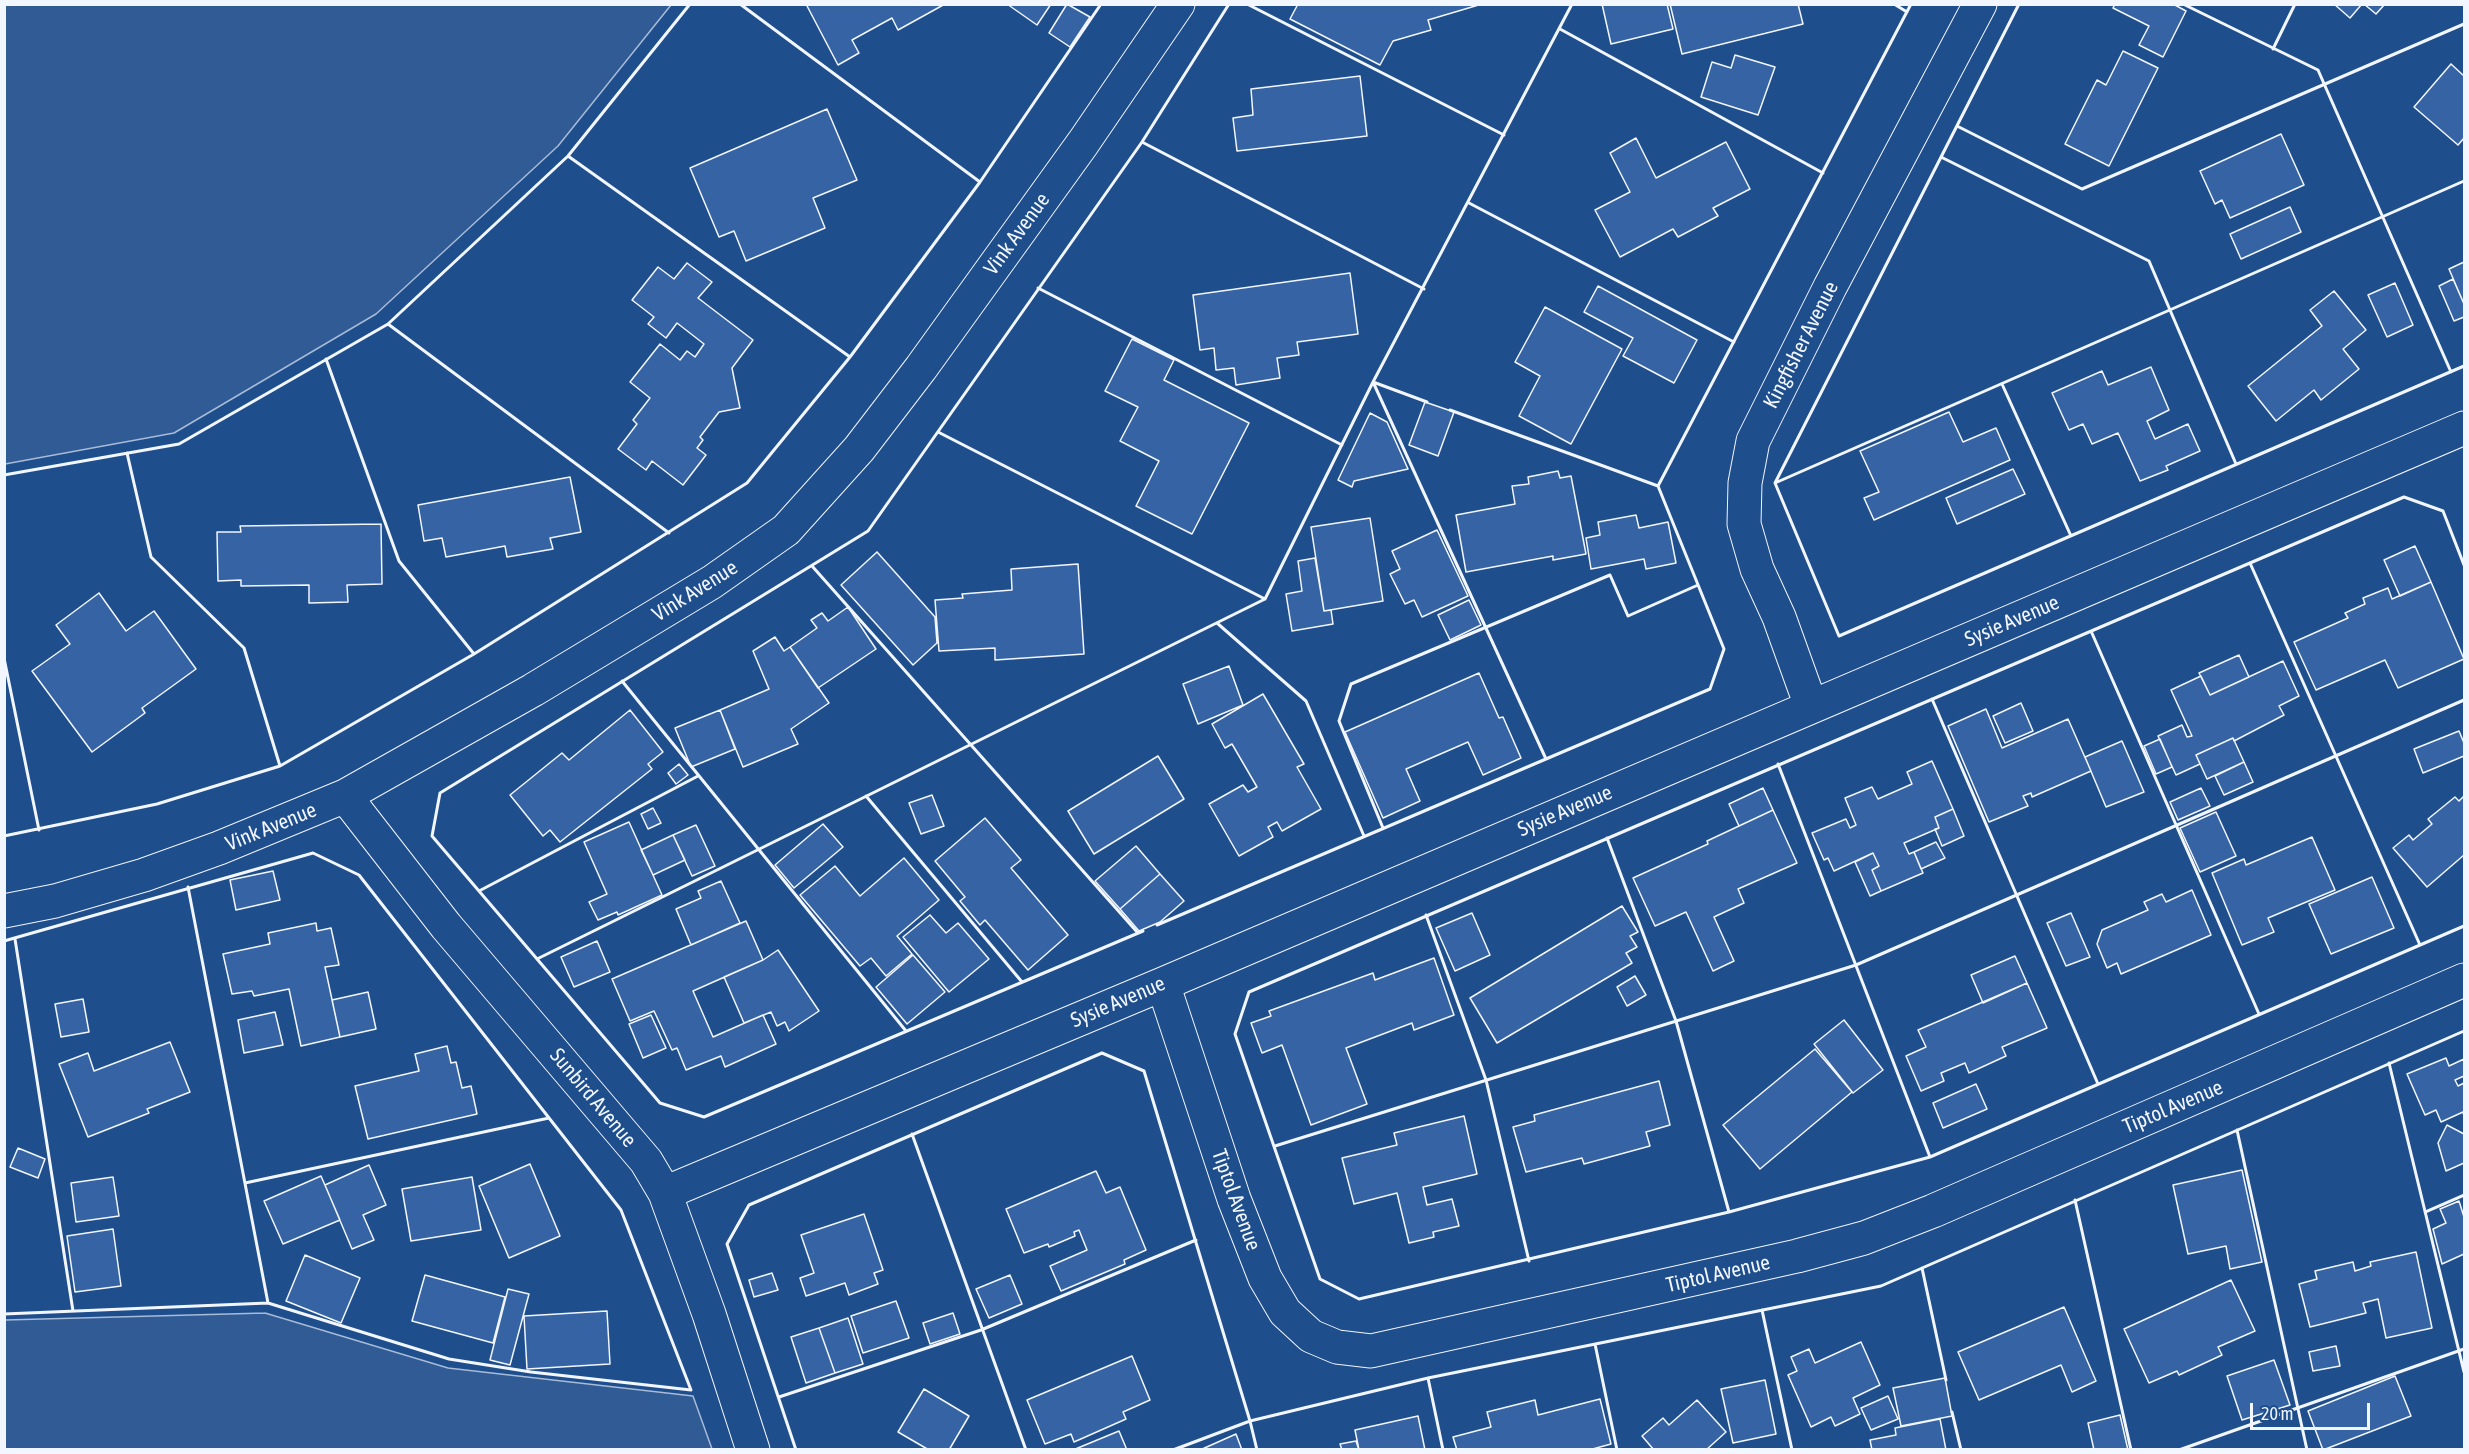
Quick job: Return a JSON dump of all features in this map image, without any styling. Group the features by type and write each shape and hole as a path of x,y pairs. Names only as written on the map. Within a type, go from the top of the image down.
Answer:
{"street":[{"name":"Vink Avenue","path":"4,911 55,901 144,875 219,848 345,796 543,684 712,582 786,530 859,449 921,368 1083,143 1178,4"},
{"name":"Kingfisher Avenue","path":"1811,706 1779,617 1757,569 1744,524 1745,483 1753,441 1830,287 1980,4"},
{"name":"Sysie Avenue","path":"665,1193 1163,984 2464,428"},
{"name":"Sunbird Avenue","path":"345,796 446,926 646,1161 665,1193 709,1314 753,1449"},
{"name":"Tiptol Avenue","path":"1163,984 1234,1199 1265,1278 1285,1312 1311,1336 1337,1347 1371,1351 1797,1256 1864,1238 1933,1211 2464,980"}],"shaded area":[{"path":"5,4 671,5 558,146 376,314 174,433 5,464"},
{"path":"265,1313 448,1368 693,1396 712,1449 5,1449 5,1320"}],"building":[{"path":"806,4 945,4 898,30 892,18 852,40 859,53 838,65"},
{"path":"1007,4 1051,4 1037,25"},
{"path":"1067,4 1090,17 1070,47 1049,33"},
{"path":"1298,4 1482,4 1428,20 1431,30 1393,41 1380,65 1290,19"},
{"path":"1602,4 1667,4 1673,29 1611,44"},
{"path":"1670,4 1798,4 1803,24 1682,54"},
{"path":"2115,4 2173,4 2186,11 2163,57 2139,45 2149,26 2113,8"},
{"path":"2334,4 2362,4 2350,18"},
{"path":"2364,4 2385,4 2376,14"},
{"path":"2123,51 2158,68 2109,166 2065,144 2097,80 2106,85"},
{"path":"1735,55 1775,67 1758,115 1701,97 1712,62 1731,68"},
{"path":"2451,64 2464,76 2464,138 2458,145 2414,107"},
{"path":"1360,76 1367,136 1237,151 1233,118 1253,115 1251,89"},
{"path":"827,109 857,180 813,198 825,228 746,261 734,231 719,237 690,168"},
{"path":"2281,134 2304,185 2230,218 2222,200 2215,204 2200,171"},
{"path":"1636,138 1656,178 1726,142 1750,189 1713,208 1718,216 1678,237 1673,229 1620,257 1595,210 1630,192 1610,153"},
{"path":"2290,207 2301,232 2241,259 2230,234"},
{"path":"2464,262 2464,304 2449,269"},
{"path":"687,263 712,282 698,298 753,340 732,368 740,408 719,412 700,437 703,440 697,448 706,455 683,485 652,461 646,470 618,449 637,424 633,420 650,398 630,382 660,344 680,360 687,351 695,357 704,344 677,323 666,338 648,324 654,317 632,300 658,267 674,279"},
{"path":"1350,273 1358,334 1297,342 1299,355 1277,358 1280,378 1236,385 1234,368 1216,370 1214,348 1200,350 1193,295"},
{"path":"2453,279 2464,304 2464,317 2454,321 2439,286"},
{"path":"2395,283 2413,325 2387,337 2368,295"},
{"path":"1598,286 1697,340 1674,383 1623,356 1633,338 1584,312"},
{"path":"2334,291 2366,330 2343,349 2359,369 2321,400 2314,390 2276,421 2248,386 2322,326 2310,310"},
{"path":"1545,307 1622,349 1571,444 1519,416 1540,376 1515,362"},
{"path":"1132,339 1174,360 1164,380 1249,423 1192,534 1136,506 1159,461 1120,441 1138,407 1105,391"},
{"path":"2151,367 2169,410 2147,421 2155,439 2188,424 2200,451 2166,466 2168,470 2140,481 2118,433 2092,444 2083,424 2069,430 2052,393 2102,371 2108,385"},
{"path":"1425,402 1454,412 1438,456 1409,445"},
{"path":"1949,412 1963,442 1996,428 2010,460 1874,520 1864,498 1879,492 1860,451"},
{"path":"1370,413 1387,422 1408,469 1354,481 1352,487 1338,480"},
{"path":"2013,469 2025,494 1957,524 1946,498"},
{"path":"1558,471 1560,478 1571,476 1586,554 1553,560 1553,556 1466,572 1456,515 1515,504 1512,486 1529,484 1528,477"},
{"path":"570,477 581,532 550,538 553,549 507,557 505,546 446,557 442,538 424,541 418,505"},
{"path":"1636,515 1639,528 1668,522 1676,563 1646,569 1644,559 1591,569 1586,538 1600,535 1598,522"},
{"path":"1370,518 1383,601 1324,611 1311,527"},
{"path":"381,524 382,584 347,585 348,602 309,603 309,585 241,586 241,580 218,581 217,532 241,532 240,526"},
{"path":"1437,530 1468,596 1422,617 1414,600 1405,604 1390,574 1400,569 1392,551"},
{"path":"2415,546 2431,582 2400,596 2384,560"},
{"path":"877,552 935,617 937,643 913,665 841,585"},
{"path":"1315,558 1324,611 1331,610 1333,624 1292,631 1286,594 1302,591 1298,561"},
{"path":"1078,564 1084,654 995,660 995,648 939,651 935,600 963,598 962,594 1012,590 1011,569"},
{"path":"2431,582 2464,659 2398,688 2385,660 2316,690 2294,642 2348,618 2345,613 2365,604 2363,598 2388,588 2392,599"},
{"path":"99,593 126,631 154,611 196,669 142,708 145,713 92,752 32,671 70,644 56,625"},
{"path":"1469,600 1481,625 1450,640 1438,615"},
{"path":"848,607 876,649 818,688 790,647 817,628 811,620 822,613 828,621"},
{"path":"775,637 784,651 790,647 829,703 791,729 798,744 743,767 720,710 769,689 753,651"},
{"path":"2239,655 2249,677 2210,695 2199,673"},
{"path":"2283,661 2299,696 2279,706 2284,715 2234,741 2233,738 2196,755 2200,764 2176,775 2158,736 2182,725 2187,737 2192,736 2171,690 2201,676 2210,695"},
{"path":"1229,666 1243,705 1198,724 1183,684"},
{"path":"1479,673 1499,718 1503,717 1521,758 1483,775 1468,742 1406,769 1420,801 1383,818 1345,732"},
{"path":"1263,694 1304,764 1297,767 1321,809 1282,831 1277,822 1268,827 1273,837 1239,856 1209,804 1243,785 1248,792 1257,787 1232,744 1225,748 1212,724"},
{"path":"2021,703 2033,731 2005,743 1993,716"},
{"path":"1986,709 2002,748 2068,719 2091,771 2032,797 2031,793 2023,796 2028,806 1989,822 1948,726"},
{"path":"630,710 663,752 648,764 652,769 560,842 550,830 543,836 510,795 562,753 569,760"},
{"path":"720,710 735,749 691,767 675,728"},
{"path":"2459,731 2464,743 2464,756 2423,773 2414,749"},
{"path":"2233,738 2244,762 2207,779 2196,755"},
{"path":"2160,739 2172,767 2156,774 2144,746"},
{"path":"2122,741 2144,792 2106,807 2085,757"},
{"path":"1158,756 1184,799 1094,854 1068,811"},
{"path":"1932,761 1953,809 1935,817 1939,828 1904,843 1909,854 1914,852 1923,873 1881,891 1872,870 1879,866 1873,853 1834,871 1828,858 1824,860 1812,833 1846,819 1850,828 1856,825 1845,798 1872,787 1878,799 1912,784 1907,772"},
{"path":"2244,762 2253,782 2224,795 2215,776"},
{"path":"679,764 688,775 676,784 668,773"},
{"path":"1763,788 1773,810 1739,826 1729,804"},
{"path":"2201,788 2210,806 2178,820 2170,802"},
{"path":"932,795 944,826 921,834 909,803"},
{"path":"2464,796 2464,855 2427,887 2393,848 2409,835 2413,840 2432,824 2428,819 2455,797 2459,801"},
{"path":"653,808 661,823 648,829 641,814"},
{"path":"1953,809 1964,836 1942,846 1935,829 1939,828 1935,817"},
{"path":"1773,810 1797,863 1738,889 1744,903 1714,917 1734,961 1713,971 1686,912 1655,926 1633,878 1708,844 1707,841"},
{"path":"2216,812 2236,856 2200,872 2180,828"},
{"path":"985,818 1021,860 1011,868 1068,935 1028,970 985,920 980,925 960,901 965,897 935,861"},
{"path":"629,822 662,895 618,915 617,912 598,920 589,902 607,894 584,842"},
{"path":"823,824 843,847 794,888 775,865"},
{"path":"696,825 715,866 692,876 673,835"},
{"path":"673,835 685,860 653,875 641,850"},
{"path":"2312,837 2335,890 2268,918 2274,932 2242,945 2212,873 2244,859 2246,865"},
{"path":"1936,842 1945,858 1921,869 1914,852"},
{"path":"1136,846 1160,874 1120,909 1095,881"},
{"path":"1873,853 1879,866 1872,870 1881,891 1870,896 1855,862"},
{"path":"904,858 939,900 897,936 912,954 886,976 871,958 860,966 800,895 835,866 860,896"},
{"path":"273,871 280,900 236,910 230,880"},
{"path":"1160,874 1184,901 1160,922 1139,931 1120,909"},
{"path":"2372,877 2394,928 2331,954 2309,904"},
{"path":"721,881 740,923 691,945 676,909 701,898 698,891"},
{"path":"2192,890 2211,935 2121,974 2117,963 2107,968 2097,944 2102,930 2148,910 2144,902 2162,894 2166,902"},
{"path":"1622,906 1638,932 1630,936 1637,947 1626,953 1632,963 1497,1043 1470,998"},
{"path":"1472,913 1490,955 1455,971 1436,928"},
{"path":"2071,913 2090,957 2066,966 2047,923"},
{"path":"930,915 946,933 958,923 989,959 949,992 903,937"},
{"path":"746,921 763,960 693,991 713,1037 763,1015 776,1044 725,1067 721,1056 686,1070 677,1048 672,1050 654,1011 630,1021 612,979"},
{"path":"316,923 317,931 331,928 339,965 325,967 340,1037 301,1046 289,989 254,996 252,991 232,994 223,954 270,944 268,933"},
{"path":"597,941 610,972 574,987 561,957"},
{"path":"778,950 819,1011 789,1031 785,1022 777,1026 771,1012 744,1023 724,977 763,960"},
{"path":"913,955 945,992 907,1024 876,987"},
{"path":"2015,956 2027,983 1983,1003 1971,975"},
{"path":"1434,958 1454,1015 1414,1030 1412,1023 1346,1048 1367,1104 1311,1125 1282,1045 1262,1053 1251,1023 1271,1016 1269,1011 1373,973 1375,980"},
{"path":"1635,976 1646,995 1627,1006 1617,987"},
{"path":"2027,983 2047,1028 2002,1047 2006,1056 1969,1073 1965,1063 1941,1073 1944,1081 1921,1091 1906,1056 1926,1047 1918,1030"},
{"path":"368,992 376,1029 340,1037 332,1000"},
{"path":"83,999 89,1032 61,1037 55,1004"},
{"path":"275,1012 283,1045 244,1053 238,1020"},
{"path":"651,1015 666,1048 643,1058 629,1024"},
{"path":"1844,1020 1883,1070 1853,1093 1814,1044"},
{"path":"170,1042 190,1092 147,1109 149,1113 88,1137 59,1064 88,1053 94,1071"},
{"path":"447,1046 451,1063 456,1062 462,1088 471,1086 477,1114 368,1139 355,1086 419,1071 415,1054"},
{"path":"1815,1049 1852,1092 1760,1169 1723,1125"},
{"path":"2446,1058 2449,1066 2464,1059 2464,1076 2455,1080 2458,1086 2464,1083 2464,1116 2463,1112 2441,1122 2436,1110 2425,1115 2407,1074"},
{"path":"1659,1081 1670,1125 1646,1132 1650,1146 1584,1164 1582,1158 1526,1172 1513,1127 1535,1121 1534,1115"},
{"path":"1976,1084 1987,1109 1943,1128 1933,1103"},
{"path":"1464,1116 1477,1174 1423,1187 1427,1205 1452,1199 1459,1226 1433,1232 1434,1237 1409,1243 1397,1193 1354,1204 1342,1158 1397,1145 1394,1133"},
{"path":"2447,1125 2464,1134 2464,1163 2446,1171 2438,1143"},
{"path":"18,1148 45,1159 38,1178 10,1167"},
{"path":"530,1164 560,1236 509,1258 479,1186"},
{"path":"369,1165 386,1205 363,1215 374,1240 352,1249 325,1185"},
{"path":"2242,1170 2262,1262 2230,1269 2226,1246 2188,1254 2173,1185"},
{"path":"1096,1171 1106,1193 1120,1187 1146,1250 1124,1260 1125,1264 1061,1291 1050,1266 1087,1250 1079,1230 1074,1232 1075,1236 1049,1247 1048,1244 1024,1253 1006,1209"},
{"path":"321,1176 340,1220 283,1244 264,1201"},
{"path":"113,1177 119,1216 76,1222 71,1183"},
{"path":"472,1177 481,1230 411,1241 402,1189"},
{"path":"2459,1201 2464,1217 2464,1254 2442,1264 2433,1229 2446,1223 2440,1209"},
{"path":"864,1214 883,1270 874,1273 878,1284 849,1295 845,1283 806,1296 800,1278 814,1273 801,1235"},
{"path":"113,1229 121,1286 75,1292 67,1236"},
{"path":"2416,1252 2432,1328 2386,1338 2378,1299 2363,1303 2366,1313 2310,1327 2299,1284 2317,1279 2315,1271 2353,1262 2355,1271 2371,1266 2370,1262"},
{"path":"305,1255 360,1278 341,1323 286,1301"},
{"path":"772,1273 778,1290 754,1297 749,1280"},
{"path":"425,1275 505,1297 493,1343 412,1321"},
{"path":"1010,1275 1022,1304 989,1318 976,1289"},
{"path":"2231,1280 2255,1331 2218,1347 2222,1355 2179,1375 2177,1371 2149,1383 2124,1329"},
{"path":"508,1289 529,1294 510,1365 490,1360"},
{"path":"896,1301 909,1338 863,1353 851,1316"},
{"path":"2064,1307 2096,1381 2072,1392 2061,1365 1979,1400 1958,1352"},
{"path":"607,1311 610,1364 527,1369 524,1316"},
{"path":"953,1313 960,1334 930,1344 923,1323"},
{"path":"848,1318 863,1364 835,1373 819,1328"},
{"path":"819,1328 835,1373 806,1383 791,1337"},
{"path":"1861,1342 1880,1385 1853,1398 1860,1414 1835,1426 1831,1417 1811,1427 1788,1375 1797,1371 1791,1357 1809,1349 1815,1363"},
{"path":"2336,1346 2340,1366 2313,1371 2309,1352"},
{"path":"1132,1356 1150,1400 1123,1412 1126,1419 1074,1442 1071,1434 1045,1444 1027,1400"},
{"path":"2274,1360 2290,1405 2242,1420 2227,1376"},
{"path":"2395,1376 2411,1416 2323,1450 2308,1411"},
{"path":"1945,1378 1952,1416 1901,1426 1893,1388"},
{"path":"1765,1380 1776,1434 1733,1443 1721,1389"},
{"path":"924,1389 969,1416 949,1450 929,1450 898,1432"},
{"path":"1888,1396 1898,1419 1871,1430 1861,1408"},
{"path":"1600,1399 1611,1444 1589,1450 1457,1450 1453,1437 1491,1427 1487,1412 1535,1400 1538,1415"},
{"path":"1697,1400 1726,1432 1706,1450 1654,1450 1642,1436 1663,1418 1669,1425"},
{"path":"2120,1415 2128,1450 2094,1450 2088,1423"},
{"path":"1418,1416 1425,1450 1359,1450 1355,1430"},
{"path":"1940,1419 1946,1450 1872,1450 1870,1440 1896,1435 1895,1428"},
{"path":"1119,1431 1127,1450 1073,1450"},
{"path":"1236,1434 1242,1450 1200,1450"},
{"path":"1356,1441 1359,1450 1342,1450 1340,1444"}],"wall":[{"path":"4,475 179,444 388,324 568,156 690,4"},
{"path":"740,4 980,182"},
{"path":"4,836 157,804 280,766 474,654 747,483 850,357 980,182 1101,4"},
{"path":"1143,931 704,1117 660,1103 432,836 440,793 868,531 1142,142 1229,4"},
{"path":"1247,4 1504,135"},
{"path":"537,959 1265,599 1373,382 1572,4"},
{"path":"1894,4 1907,12"},
{"path":"1658,486 1911,4"},
{"path":"2019,4 1775,483 1839,636 2464,366"},
{"path":"2183,4 2318,70 2451,372"},
{"path":"2273,49 2295,4"},
{"path":"1957,126 2082,189 2464,24"},
{"path":"1560,29 1823,173"},
{"path":"1142,142 1424,289"},
{"path":"568,156 850,357"},
{"path":"1941,157 2149,261 2236,464"},
{"path":"1775,483 2464,181"},
{"path":"1469,203 1734,342"},
{"path":"1038,288 1342,445"},
{"path":"388,324 669,533"},
{"path":"326,359 399,561 474,654"},
{"path":"1373,382 1427,402"},
{"path":"1373,382 1546,759"},
{"path":"2002,384 2071,536"},
{"path":"1157,925 1710,689 1724,649 1658,486 1450,410"},
{"path":"938,432 1265,599"},
{"path":"127,453 151,557 244,648 280,766"},
{"path":"2464,565 2443,511 2404,497 1249,992 1235,1034 1320,1279 1359,1299 1729,1212 1930,1157 2464,926"},
{"path":"2250,563 2420,945"},
{"path":"812,566 1138,933"},
{"path":"1383,828 1339,721 1351,684 1610,575 1628,616 1698,585"},
{"path":"1217,623 1306,701 1364,836"},
{"path":"2091,631 2259,1014"},
{"path":"4,658 39,830"},
{"path":"622,681 906,1031"},
{"path":"1932,699 2098,1084"},
{"path":"1275,1146 1856,965 2464,700"},
{"path":"1778,764 1930,1157"},
{"path":"479,891 698,776"},
{"path":"866,796 1022,982"},
{"path":"1607,838 1676,1021 1729,1212"},
{"path":"4,941 313,853 359,875 621,1210 691,1390 531,1372 449,1359 268,1303 4,1314"},
{"path":"188,887 268,1303"},
{"path":"1426,915 1486,1080 1529,1261"},
{"path":"15,939 73,1311"},
{"path":"796,1450 727,1244 749,1205 1102,1053 1144,1071 1250,1421 1428,1378 1881,1286 2464,1031"},
{"path":"2389,1063 2464,1372"},
{"path":"245,1183 549,1118"},
{"path":"2237,1130 2307,1450"},
{"path":"912,1134 1026,1450"},
{"path":"2425,1212 2464,1195"},
{"path":"2075,1200 2131,1450"},
{"path":"779,1397 981,1330 1196,1240"},
{"path":"1922,1268 1946,1380"},
{"path":"1762,1310 1792,1450"},
{"path":"1595,1344 1617,1450"},
{"path":"2179,1450 2464,1349"},
{"path":"1428,1378 1443,1450"},
{"path":"1952,1412 1961,1450"},
{"path":"1173,1450 1250,1421 1257,1450"}]}
